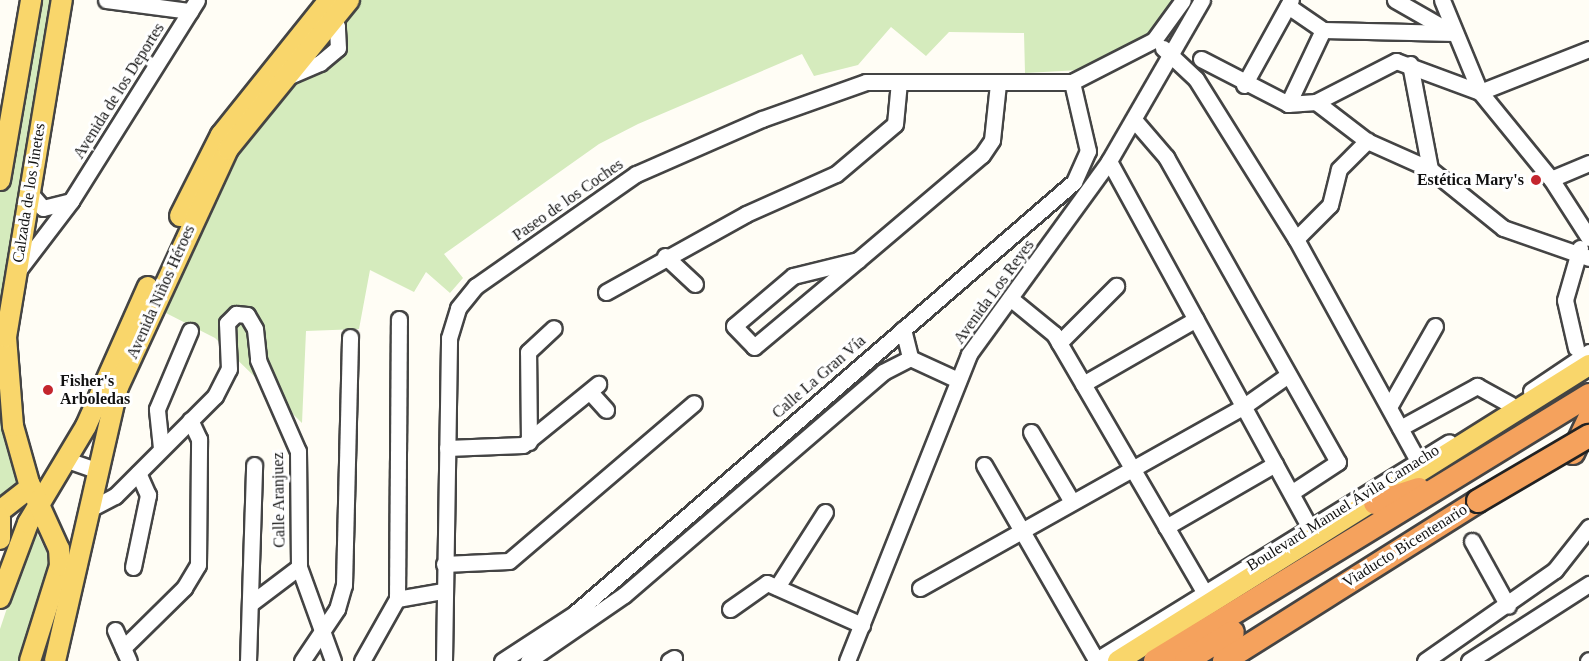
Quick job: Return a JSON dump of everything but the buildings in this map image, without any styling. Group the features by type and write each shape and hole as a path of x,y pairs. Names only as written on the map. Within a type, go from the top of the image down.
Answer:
{"highway":[{"name":"Boulevard Manuel Ávila Camacho","path":"1155,661 1589,395"},
{"path":"1186,661 1589,411"},
{"path":"1580,451 1589,418"},
{"name":"Viaducto Bicentenario","path":"1224,661 1478,501 1589,436"},
{"path":"1375,503 1455,477"}],"main road":[{"name":"Calzada de los Jinetes","path":"0,180 31,0"},
{"name":"Calzada de los Jinetes","path":"30,661 60,566 55,534 34,495 9,407 3,337 17,273 62,0"},
{"name":"Avenida Niños Héroes","path":"0,598 34,495 68,460 203,166 221,135 327,10 350,0"},
{"name":"Avenida Niños Héroes","path":"60,655 118,387 214,173 286,77 327,10"},
{"path":"0,185 29,192"},
{"name":"Boulevard Manuel Ávila Camacho","path":"1118,661 1375,503 1589,365"},
{"path":"1238,661 1580,451"},
{"path":"0,511 34,495"},
{"path":"0,517 0,539"}],"street":[{"path":"106,0 194,5"},
{"path":"1183,0 1154,40 1171,53 1200,85 1296,239 1418,461"},
{"name":"Avenida Los Reyes","path":"847,661 958,380 978,340 1109,161 1135,121 1202,0"},
{"path":"1395,0 1454,33"},
{"path":"1442,0 1480,92 1551,179 1588,236 1565,300 1583,350"},
{"path":"1244,85 1289,3 1323,30 1454,33"},
{"name":"Avenida de los Deportes","path":"17,273 71,201 194,5"},
{"path":"1288,104 1323,30"},
{"name":"Paseo de los Coches","path":"444,661 443,591 450,330 458,308 476,286 636,174 834,90 899,82 998,84 1072,82 1154,40"},
{"path":"1201,59 1244,85 1288,104 1316,102 1396,61 1410,64 1480,92 1589,49"},
{"path":"1410,64 1430,169"},
{"path":"606,292 665,256 836,174 895,124 899,82"},
{"name":"Calle La Gran Vía","path":"502,661 574,614 1081,172 1087,138 1072,82"},
{"path":"858,260 793,276 734,326 754,347 858,260 988,147 998,84"},
{"path":"1316,102 1366,141 1430,169 1503,228 1582,257"},
{"path":"1135,121 1166,157 1338,462 1291,493"},
{"path":"1296,239 1330,205 1339,169 1366,141"},
{"path":"1109,161 1310,528"},
{"path":"1551,179 1589,163"},
{"path":"29,192 43,208 71,201"},
{"path":"665,256 694,284"},
{"path":"1059,343 1116,286"},
{"path":"1010,297 1059,343 1205,593"},
{"name":"Calle Aranjuez","path":"93,502 116,496 190,420 225,380 226,323 236,315 247,315 255,328 258,360 298,451 299,567 333,661"},
{"path":"362,661 397,599 399,319"},
{"path":"1083,384 1196,319"},
{"path":"1389,407 1435,326"},
{"path":"528,442 526,358 554,328"},
{"path":"903,329 910,358"},
{"path":"161,448 157,410 190,331"},
{"path":"302,661 320,630 337,609 344,585 350,337"},
{"name":"Boulevard Manuel Ávila Camacho","path":"1095,661 1510,404 1583,350"},
{"path":"910,358 958,380"},
{"path":"528,661 624,595 883,372 910,358"},
{"path":"920,588 1244,406 1288,375"},
{"path":"1400,428 1477,386 1510,404"},
{"path":"447,448 528,442 594,388 606,410"},
{"path":"444,564 509,561 694,403"},
{"path":"115,630 126,655 184,588 198,565 199,439 190,420"},
{"path":"1031,432 1072,502"},
{"path":"68,460 99,471"},
{"path":"1166,527 1275,464"},
{"path":"248,661 254,465"},
{"path":"984,465 1023,529 1095,661"},
{"path":"133,478 148,495 133,567"},
{"path":"777,587 825,512"},
{"path":"1425,661 1508,606 1555,570 1587,539"},
{"path":"1472,541 1508,606"},
{"path":"250,604 299,567"},
{"path":"730,609 764,584 777,587 862,625"},
{"path":"1474,660 1589,584"},
{"path":"397,599 443,591"},
{"path":"416,596 444,610"}],"green space":[{"path":"32,0 60,0 4,336 26,479 0,509 0,188"},
{"path":"358,0 1173,0 1149,36 1080,70 1025,73 1024,33 949,32 926,56 891,27 858,65 814,76 802,54 638,124 599,144 444,254 463,278 450,293 426,272 414,292 370,270 359,329 306,331 302,423 215,338 162,311 238,152"},
{"path":"34,527 52,563 19,661 0,661 0,629"}],"place":[{"name":"Estética Mary's","path":"1536,180"},
{"name":"Fisher's Arboledas","path":"48,390"}]}
